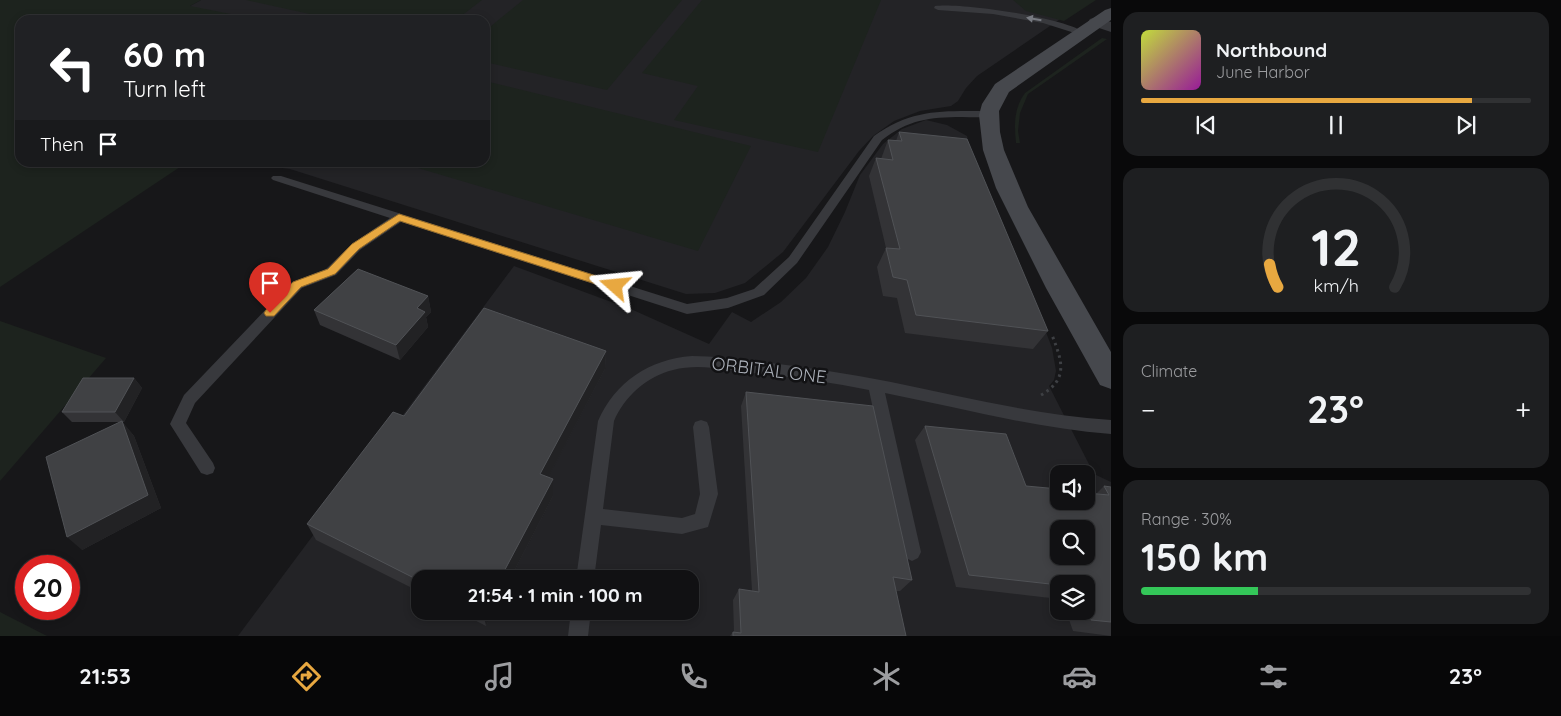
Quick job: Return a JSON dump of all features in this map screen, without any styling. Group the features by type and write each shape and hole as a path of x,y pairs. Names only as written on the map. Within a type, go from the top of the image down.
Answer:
{"main road":[{"path":"1111,13 1104,25 1081,33 1002,88 992,101 989,114 992,148 1020,212 1079,324 1111,377"}],"lane":[{"path":"938,8 993,12 1044,21 1081,33"},
{"path":"277,178 687,309 728,303 759,292 793,260 878,138 891,127 909,119 927,115 989,114"},
{"path":"207,468 178,424 189,399 297,285 331,272 356,247 399,217"},
{"name":"ORBITAL ONE","path":"586,570 606,421 617,400 636,383 655,370 673,364 694,361 772,368 876,386 987,410 1081,426 1111,426"},
{"path":"876,386 912,552"},
{"path":"593,516 682,526 702,521 709,494 701,427"},
{"path":"578,636 580,620"}],"shaded area":[{"path":"0,0 201,0 190,6 236,15 15,15 15,167 180,167 0,287"},
{"path":"201,0 1088,0 977,76 958,101 951,106 920,111 894,121 873,136 859,151 783,252 745,283 715,293 686,294 290,169 275,167 490,167 490,15 174,15"},
{"path":"246,0 482,0 462,15 314,15"},
{"path":"523,0 682,0 607,90 490,63 490,27"},
{"path":"702,0 881,0 818,152 674,120 698,86 642,73"},
{"path":"1013,0 1096,0 1064,21 1026,11"},
{"path":"1102,38 1107,39 1028,94 1020,113 1018,131 1020,143 1016,143 1016,116 1019,104 1025,93"},
{"path":"490,82 751,146 698,251 414,167 490,167"},
{"path":"926,120 947,125 967,136 970,148 1032,295 1052,348 1056,371 1054,380 1049,386 1089,465 1050,465 1050,510 1095,510 1095,474 1111,482 1111,636 238,636 514,266 633,310 709,344 732,312 751,322 781,302 806,278 828,247 860,175 883,144 902,129"},
{"path":"0,321 106,358 0,481"},
{"path":"0,612 47,636 0,636"}],"building":[{"path":"899,132 967,139 1048,331 916,315 907,280 893,277 886,248 900,249 876,158 893,160 888,140 902,141"},
{"path":"358,269 428,296 417,308 425,312 396,345 314,310"},
{"path":"484,308 606,351 540,474 553,479 505,570 411,570 411,576 307,524 393,412 404,416"},
{"path":"83,378 134,378 115,412 62,412"},
{"path":"746,392 873,406 912,580 893,577 906,636 733,636 733,632 741,633 739,589 759,592"},
{"path":"122,421 148,495 67,537 46,457"},
{"path":"925,426 1006,434 1026,486 1050,488 1050,510 1095,510 1095,494 1109,495 1104,486 1111,487 1111,622 1091,620 1095,620 1095,575 1050,575 1050,584 969,575"}],"route":[{"path":"270,313 297,285 331,272 356,247 399,217 615,286"}]}
